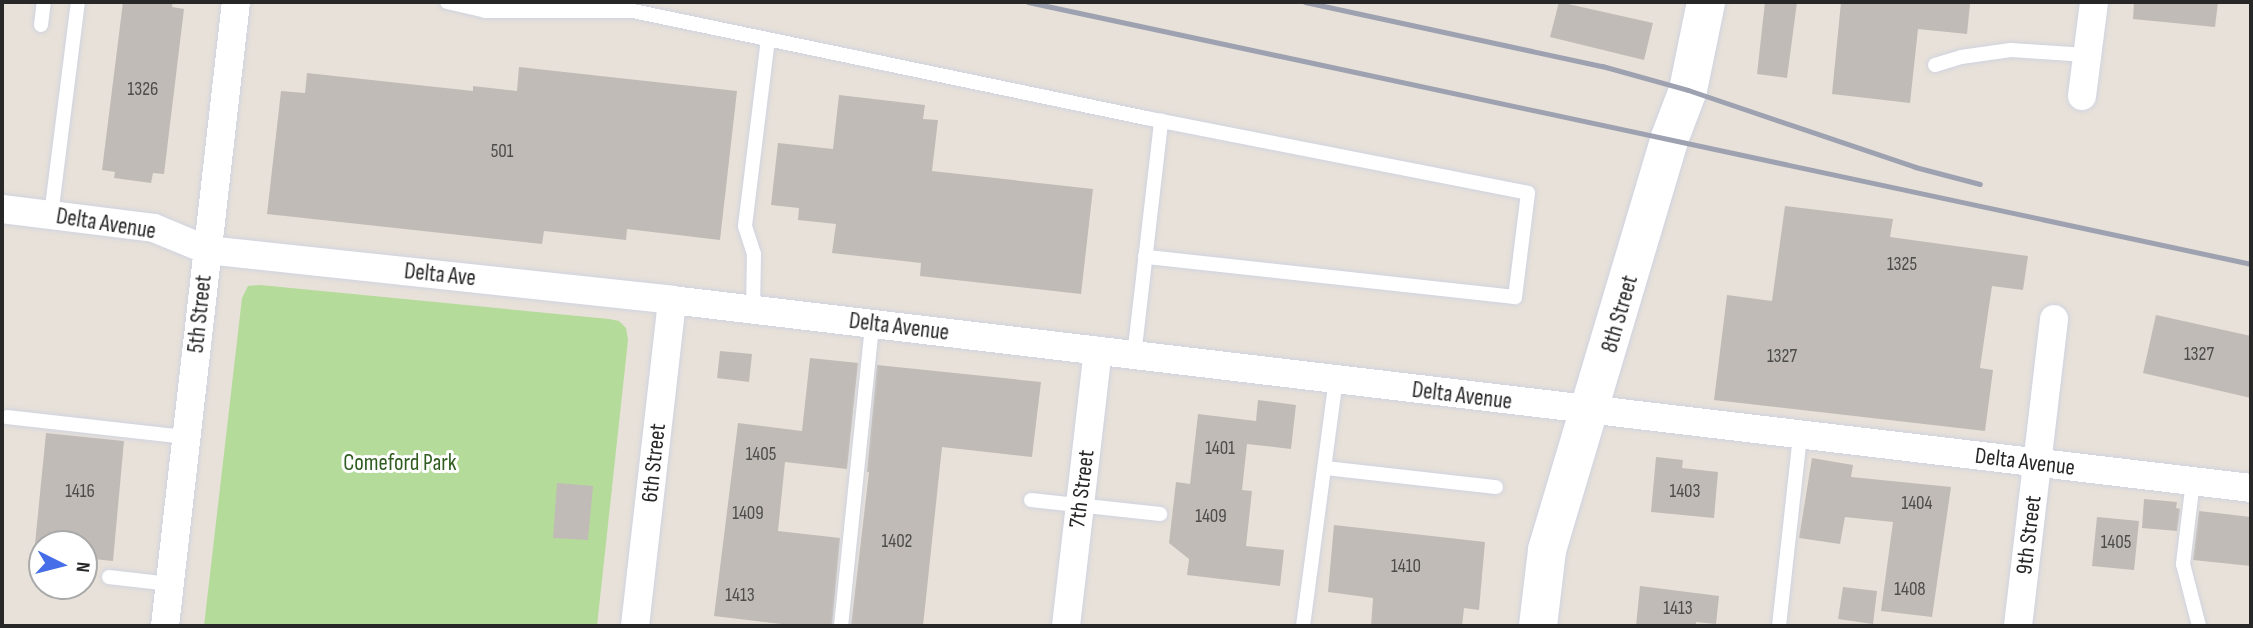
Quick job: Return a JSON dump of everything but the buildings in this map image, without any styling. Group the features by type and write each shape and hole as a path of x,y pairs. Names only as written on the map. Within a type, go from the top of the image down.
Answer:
{"street":[{"name":"5th Street","path":"165,626 236,2"},
{"name":"8th Street","path":"1538,626 1547,550 1591,411 1669,140 1688,90 1701,2"},
{"path":"2082,96 2094,2"},
{"name":"Delta Avenue","path":"2,209 154,228 208,250"},
{"name":"Delta Ave","path":"208,250 672,300"},
{"name":"Delta Avenue","path":"672,300 2251,488"},
{"name":"6th Street","path":"635,626 672,300"},
{"name":"9th Street","path":"2018,626 2054,319"},
{"name":"7th Street","path":"1066,626 1098,351"}],"lane":[{"path":"41,25 44,2"},
{"path":"51,215 78,2"},
{"path":"447,2 485,11 633,11 1161,121 1528,193 1515,296 1145,257"},
{"path":"753,310 754,254 745,226 768,39"},
{"path":"1936,65 1961,57 2011,50 2087,55"},
{"path":"1134,356 1161,121"},
{"path":"841,626 872,324"},
{"path":"1303,626 1336,380"},
{"path":"7,417 186,437"},
{"path":"1779,626 1800,436"},
{"path":"1326,468 1496,487"},
{"path":"2193,481 2183,564 2199,626"},
{"path":"1031,500 1160,514"},
{"path":"109,577 170,584"}],"green space":[{"name":"Comeford Park","path":"248,286 609,319 619,321 626,328 628,340 597,626 204,626 242,298"}],"railway":[{"path":"1028,2 2251,264"},
{"path":"1305,2 1602,66 1688,90 1915,167 1980,184"}]}
